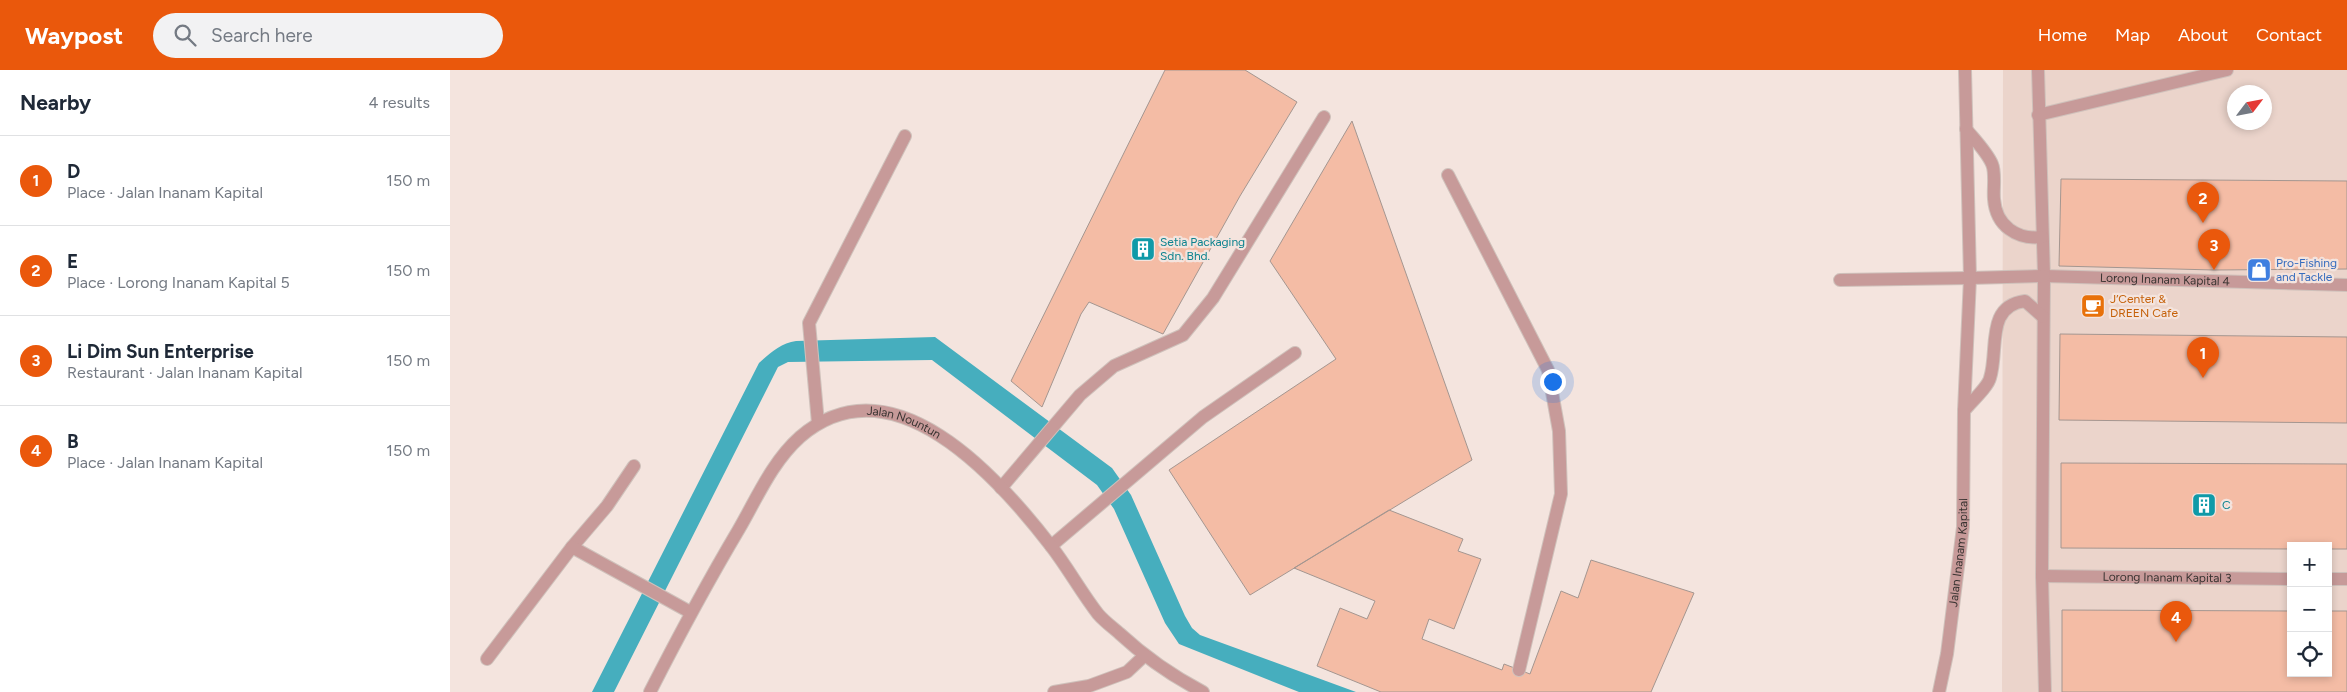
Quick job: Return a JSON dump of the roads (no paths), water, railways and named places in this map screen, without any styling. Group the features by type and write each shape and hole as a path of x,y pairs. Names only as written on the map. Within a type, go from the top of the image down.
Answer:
{"street":[{"name":"Jalan Inanam Kapital","path":"1939,692 1948,654 1963,527 1964,411 1970,278 1966,70"},
{"path":"2038,70 2044,276 2042,576 2045,692"},
{"path":"2038,115 2227,70"},
{"path":"1001,488 1080,395 1114,366 1183,335 1213,298 1324,118"},
{"path":"1966,129 1992,164 1994,201 1997,213 2005,226 2028,239 2042,237"},
{"path":"818,423 809,323 905,136"},
{"path":"1448,175 1548,370 1559,432 1561,494 1519,670"},
{"path":"1840,280 2044,276"},
{"name":"Lorong Inanam Kapital 4","path":"2044,276 2347,285"},
{"path":"1964,411 1990,380 1997,324 2005,310 2014,302 2025,301 2043,317"},
{"path":"1051,546 1100,502 1203,418 1296,353"},
{"name":"Jalan Nountun","path":"650,692 690,612 772,469 799,438 818,423 838,414 861,410 883,411 907,417 950,442 1001,488 1051,546 1099,615 1144,656 1178,679 1203,692"},
{"path":"487,659 572,547 607,506 634,466"},
{"path":"572,547 690,612"},
{"name":"Lorong Inanam Kapital 3","path":"2042,576 2287,579"},
{"path":"2332,579 2347,580"},
{"path":"1054,692 1089,686 1127,672 1144,656"}],"water":[{"path":"935,337 1112,468 1131,495 1185,616 1192,628 1200,635 1356,692 1299,692 1179,644 1165,623 1114,509 1097,485 932,360 788,362 778,367 614,692 592,692 759,363 781,346 796,341"}],"place":[{"name":"E","path":"2203,223"},
{"name":"Setia Packaging Sdn. Bhd.","path":"1143,249"},
{"name":"Li Dim Sun Enterprise","path":"2214,270"},
{"name":"Pro-Fishing and Tackle","path":"2259,270"},
{"name":"J’Center & DREEN Cafe","path":"2093,306"},
{"name":"D","path":"2203,378"},
{"name":"C","path":"2204,505"},
{"name":"B","path":"2176,642"}]}
